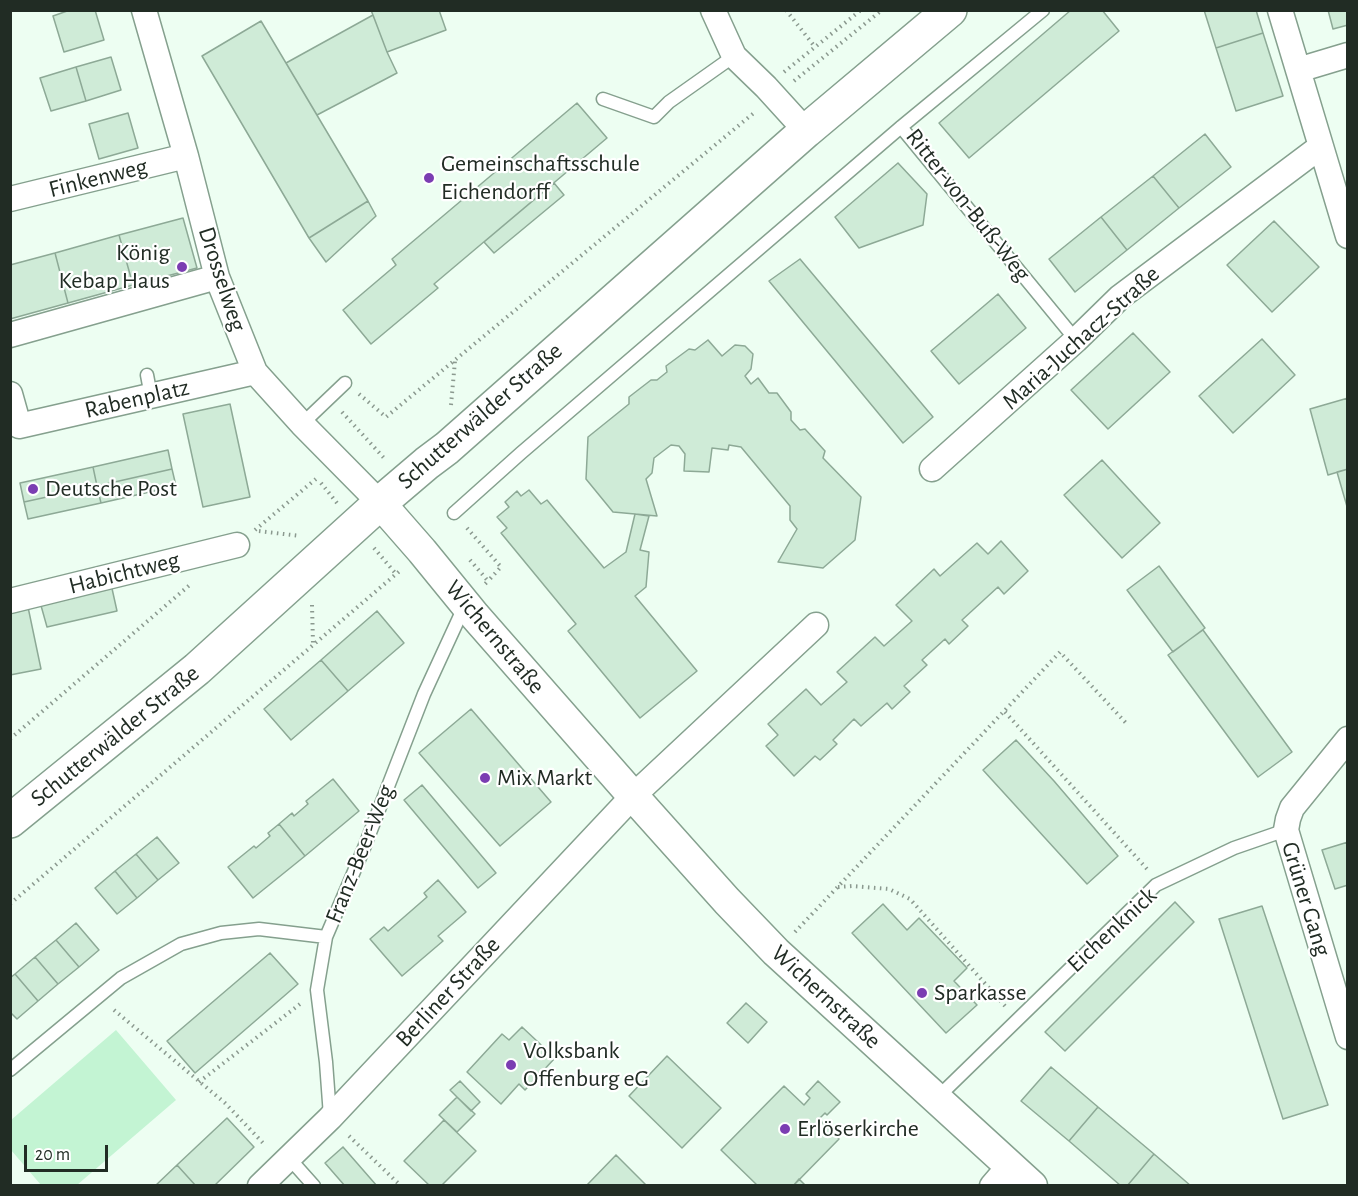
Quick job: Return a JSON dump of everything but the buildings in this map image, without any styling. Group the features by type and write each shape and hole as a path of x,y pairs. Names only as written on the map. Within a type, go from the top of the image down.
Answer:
{"main road":[{"name":"Schutterwälder Straße","path":"10,821 197,669 380,503 447,448 806,130 950,10"}],"street":[{"name":"Drosselweg","path":"144,10 186,156 217,277 255,372 302,424 380,503"},
{"path":"713,10 734,56 806,130"},
{"path":"1280,10 1347,236"},
{"path":"1298,70 1347,55"},
{"name":"Maria-Juchacz-Straße","path":"932,469 1076,340 1120,297 1320,147"},
{"name":"Finkenweg","path":"10,199 186,156"},
{"path":"10,335 217,277"},
{"name":"Rabenplatz","path":"10,394 15,427 149,386 255,372"},
{"name":"Wichernstraße","path":"380,503 475,616 727,901 776,952 936,1099 1001,1175 1032,1185"},
{"name":"Habichtweg","path":"10,601 246,538"},
{"path":"633,796 816,626"},
{"path":"1286,830 1292,808 1347,739"},
{"name":"Berliner Straße","path":"260,1185 330,1118 633,796"},
{"name":"Grüner Gang","path":"1286,830 1347,1037"}],"lane":[{"name":"Ritter-von-Buß-Weg","path":"1044,10 902,127 1076,340"},
{"path":"603,99 654,117 669,102 734,56"},
{"path":"454,513 902,127"},
{"path":"302,424 345,383"},
{"name":"Franz-Beer-Weg","path":"330,1118 317,990 326,937 364,848 424,694 466,604"},
{"name":"Eichenknick","path":"936,1099 1156,885 1234,848 1286,830"},
{"path":"10,1070 120,978 181,944 221,933 259,929 326,937"},
{"path":"286,1161 314,1185"}],"path":[{"path":"786,10 815,47"},
{"path":"770,92 815,47 861,10"},
{"path":"345,383 386,417 455,361 770,92 882,10"},
{"path":"330,398 384,458"},
{"path":"246,538 317,478 310,470"},
{"path":"454,513 501,567 488,581"},
{"path":"10,904 422,551"},
{"path":"10,739 200,576"},
{"path":"776,952 1060,652 1126,723"},
{"path":"1005,712 1160,883"},
{"path":"838,887 852,886 889,890 910,899 1017,1020"},
{"path":"199,1082 317,990"},
{"path":"95,999 112,1009 225,1102 286,1161"},
{"path":"330,1118 400,1185"}],"green space":[{"path":"116,1030 176,1100 77,1185 41,1185 11,1150 11,1120"}],"place":[{"name":"Gemeinschaftsschule Eichendorff","path":"429,178"},
{"name":"König Kebap Haus","path":"182,267"},
{"name":"Deutsche Post","path":"33,489"},
{"name":"Mix Markt","path":"485,778"},
{"name":"Sparkasse","path":"922,993"},
{"name":"Volksbank Offenburg eG","path":"511,1065"},
{"name":"Erlöserkirche","path":"785,1129"}]}
